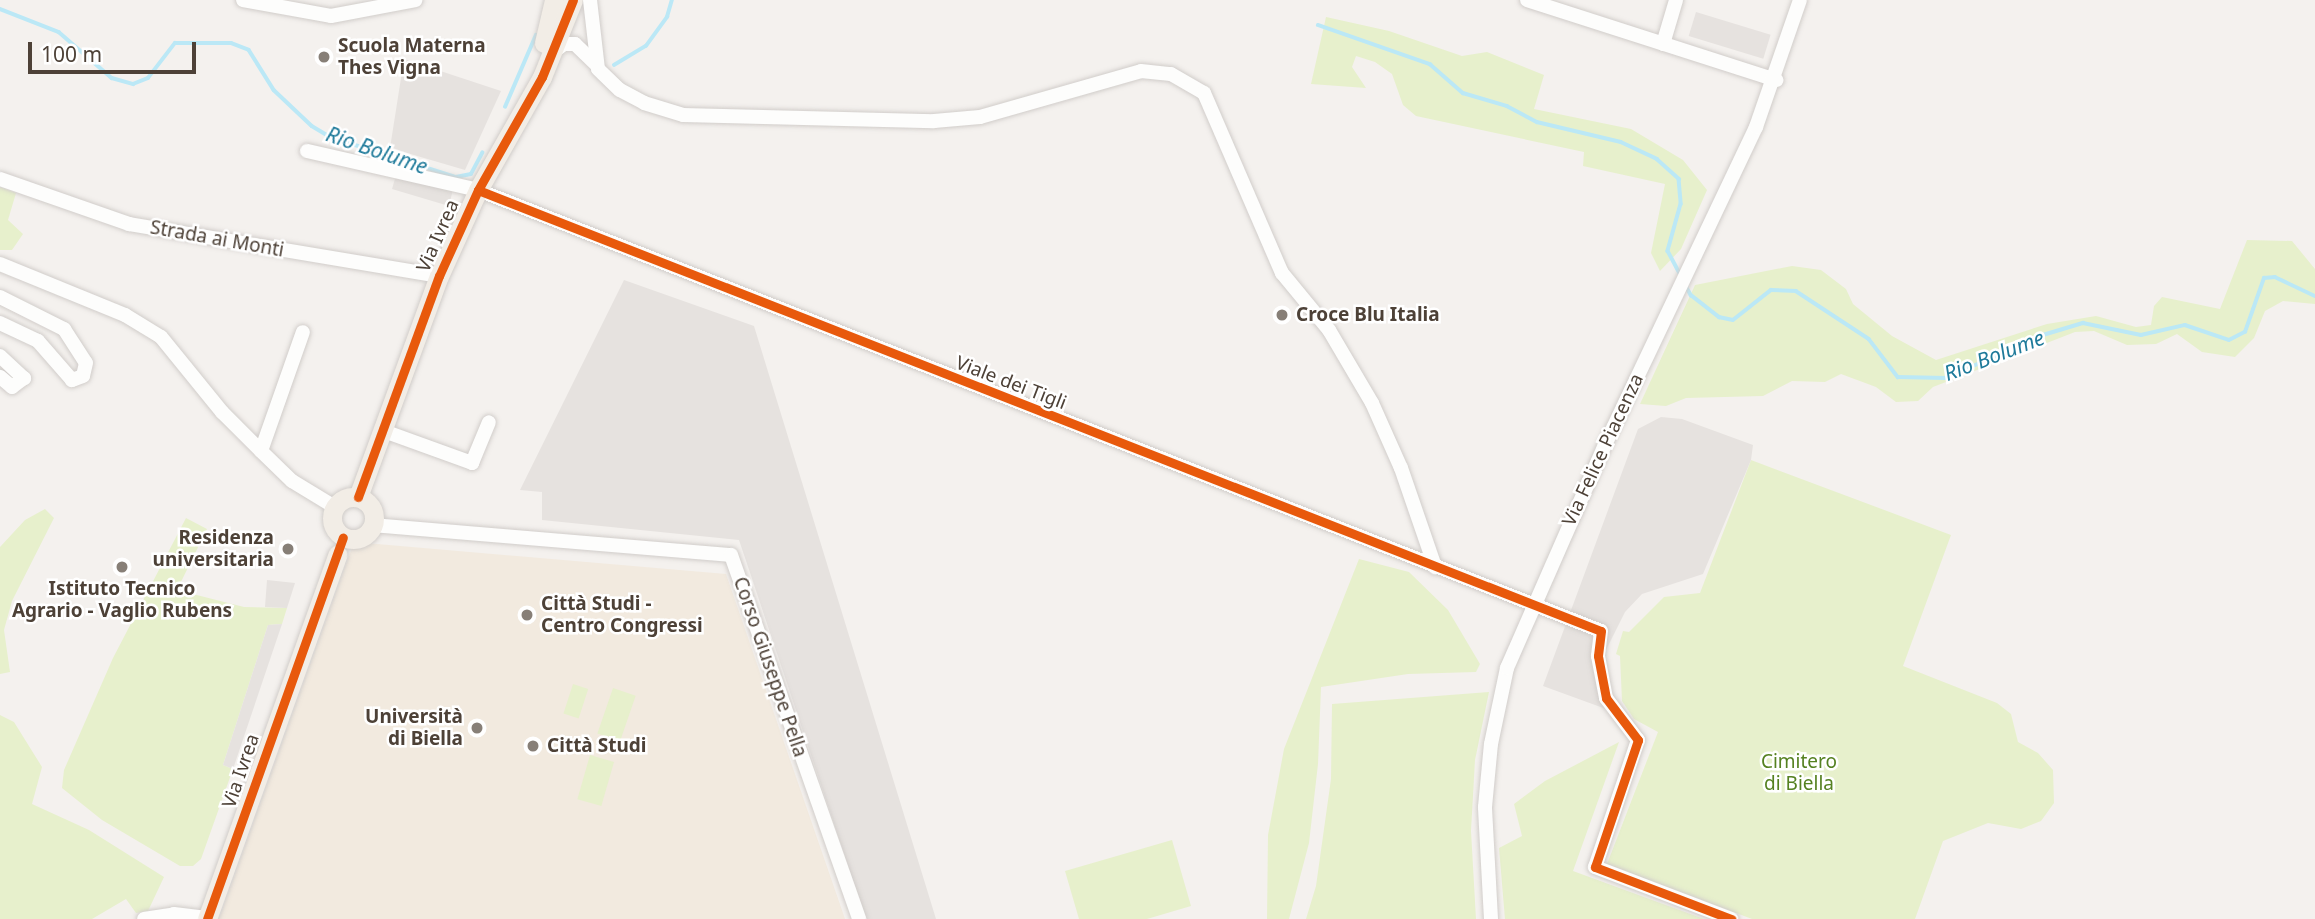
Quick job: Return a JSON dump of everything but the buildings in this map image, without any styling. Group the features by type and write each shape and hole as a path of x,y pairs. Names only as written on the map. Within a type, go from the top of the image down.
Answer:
{"main road":[{"name":"Via Ivrea","path":"518,115 550,27 554,0"},
{"name":"Via Ivrea","path":"358,497 439,276 478,190 552,53 573,0"},
{"path":"358,497 374,511 373,525 364,536 339,548 332,521 334,507 345,498 358,497"},
{"name":"Via Ivrea","path":"207,919 339,548"}],"street":[{"path":"243,0 331,16 416,0"},
{"path":"294,0 331,16"},
{"path":"590,0 597,65"},
{"path":"1527,0 1776,80"},
{"path":"1663,44 1676,0"},
{"name":"Via Felice Piacenza","path":"1491,919 1485,807 1491,744 1507,668 1533,604 1688,265 1776,80 1800,0"},
{"path":"552,53 564,44 575,44 620,90 683,115 934,121 980,117 1141,71 1171,74 1204,93 1282,273 1329,330 1372,403 1401,468 1435,567"},
{"name":"Via Ivrea","path":"307,152 478,190"},
{"name":"Strada ai Monti","path":"0,179 129,224 439,276"},
{"name":"Viale dei Tigli","path":"478,190 1601,631 1598,656 1606,698 1639,740 1595,867 1731,919"},
{"path":"0,264 125,315 161,337 222,412 261,451 292,481 334,507"},
{"path":"0,297 64,329 86,363 83,376 72,380 38,341 0,323"},
{"path":"261,451 303,332"},
{"path":"0,356 24,378 12,387 0,377"},
{"path":"381,430 472,463 489,422"},
{"name":"Corso Giuseppe Pella","path":"373,525 731,555 859,919"},
{"path":"144,919 174,914 207,919"}],"shaded area":[{"path":"1696,12 1771,35 1763,59 1689,36"},
{"path":"404,59 501,91 465,170 390,148"},
{"path":"397,172 454,185 449,206 392,189"},
{"path":"624,280 754,326 936,919 866,919 739,540 542,520 542,492 520,490"},
{"path":"1661,417 1682,419 1753,445 1751,460 1703,574 1642,594 1625,612 1603,656 1606,709 1543,686 1638,429"},
{"name":"Città Studi","path":"354,542 726,574 845,919 219,919"},
{"path":"267,580 295,583 287,608 265,607"},
{"path":"282,624 233,769 223,765 268,625"}],"green space":[{"path":"1326,17 1389,31 1462,56 1487,52 1544,75 1534,109 1631,129 1683,160 1707,190 1681,249 1660,271 1651,253 1665,184 1583,166 1584,152 1416,116 1403,105 1392,74 1375,62 1356,56 1352,67 1366,88 1311,84"},
{"path":"0,187 16,193 8,220 23,234 12,250 0,250"},
{"path":"2247,240 2292,241 2315,269 2315,304 2283,301 2265,311 2254,338 2235,357 2202,352 2177,334 2156,344 2127,345 2094,331 2075,332 1933,387 1918,401 1896,402 1876,387 1841,374 1825,382 1792,381 1763,396 1686,398 1666,406 1640,404 1695,285 1792,266 1821,270 1846,289 1853,304 1892,336 1936,360 2047,324 2096,316 2136,327 2151,325 2154,306 2162,297 2220,309"},
{"name":"Cimitero di Biella","path":"1751,460 1951,535 1903,666 1997,703 2011,714 2018,742 2038,753 2053,770 2054,803 2041,821 2021,829 1988,823 1943,841 1915,919 1752,919 1607,864 1658,732 1634,719 1622,701 1620,656 1616,654 1623,631 1629,632 1664,597 1700,593"},
{"path":"45,509 54,518 12,601 4,630 10,672 0,674 0,547 25,520"},
{"path":"186,518 207,529 177,590 244,607 287,608 282,624 268,625 223,765 233,769 201,859 193,866 180,866 102,820 62,788 64,770 113,658"},
{"path":"1359,559 1409,572 1448,610 1480,664 1476,672 1408,674 1321,687 1318,764 1309,843 1289,919 1267,919 1268,835 1284,749"},
{"path":"573,684 588,689 579,718 563,713"},
{"path":"613,688 636,696 620,741 597,733"},
{"path":"1489,692 1475,760 1471,831 1476,919 1306,919 1316,886 1331,779 1332,704"},
{"path":"0,715 14,722 42,767 32,804 89,830 164,877 148,911 136,913 126,899 92,919 0,919"},
{"path":"1619,742 1573,871 1704,919 1505,919 1499,848 1522,836 1514,804 1545,781"},
{"path":"590,755 614,762 601,806 577,799"},
{"path":"1172,840 1191,906 1147,919 1079,919 1065,871"}],"waterway":[{"name":"Rio Bolume","path":"614,65 646,46 667,17 672,0"},
{"name":"Rio Bolume","path":"0,9 59,32 112,78 133,84 148,78 175,43 231,43 249,50 274,90 312,126 330,137 456,177 471,174 482,153"},
{"name":"Rio Bolume","path":"1318,25 1430,64 1463,93 1507,106 1537,122 1621,142 1657,159 1679,179 1681,204 1668,251 1680,274"},
{"name":"Rio Bolume","path":"505,107 536,35"},
{"name":"Rio Bolume","path":"1685,284 1691,295 1719,317 1733,320 1771,290 1796,291 1869,339 1898,377 1946,378 2043,335 2083,323 2141,335 2185,325 2229,340 2245,332 2264,278 2275,277 2315,296"}],"cycle path":[{"path":"358,497 439,276 478,190 542,77 573,0"},
{"path":"478,190 1601,631 1598,656 1606,698 1638,740 1595,867 1731,919"},
{"path":"207,919 343,537"}],"place":[{"name":"Scuola Materna Thes Vigna","path":"324,57"},
{"name":"Croce Blu Italia","path":"1282,315"},
{"name":"Residenza universitaria","path":"288,549"},
{"name":"Istituto Tecnico Agrario - Vaglio Rubens","path":"122,567"},
{"name":"Città Studi - Centro Congressi","path":"527,615"},
{"name":"Università di Biella","path":"477,728"},
{"name":"Città Studi","path":"533,746"}]}
